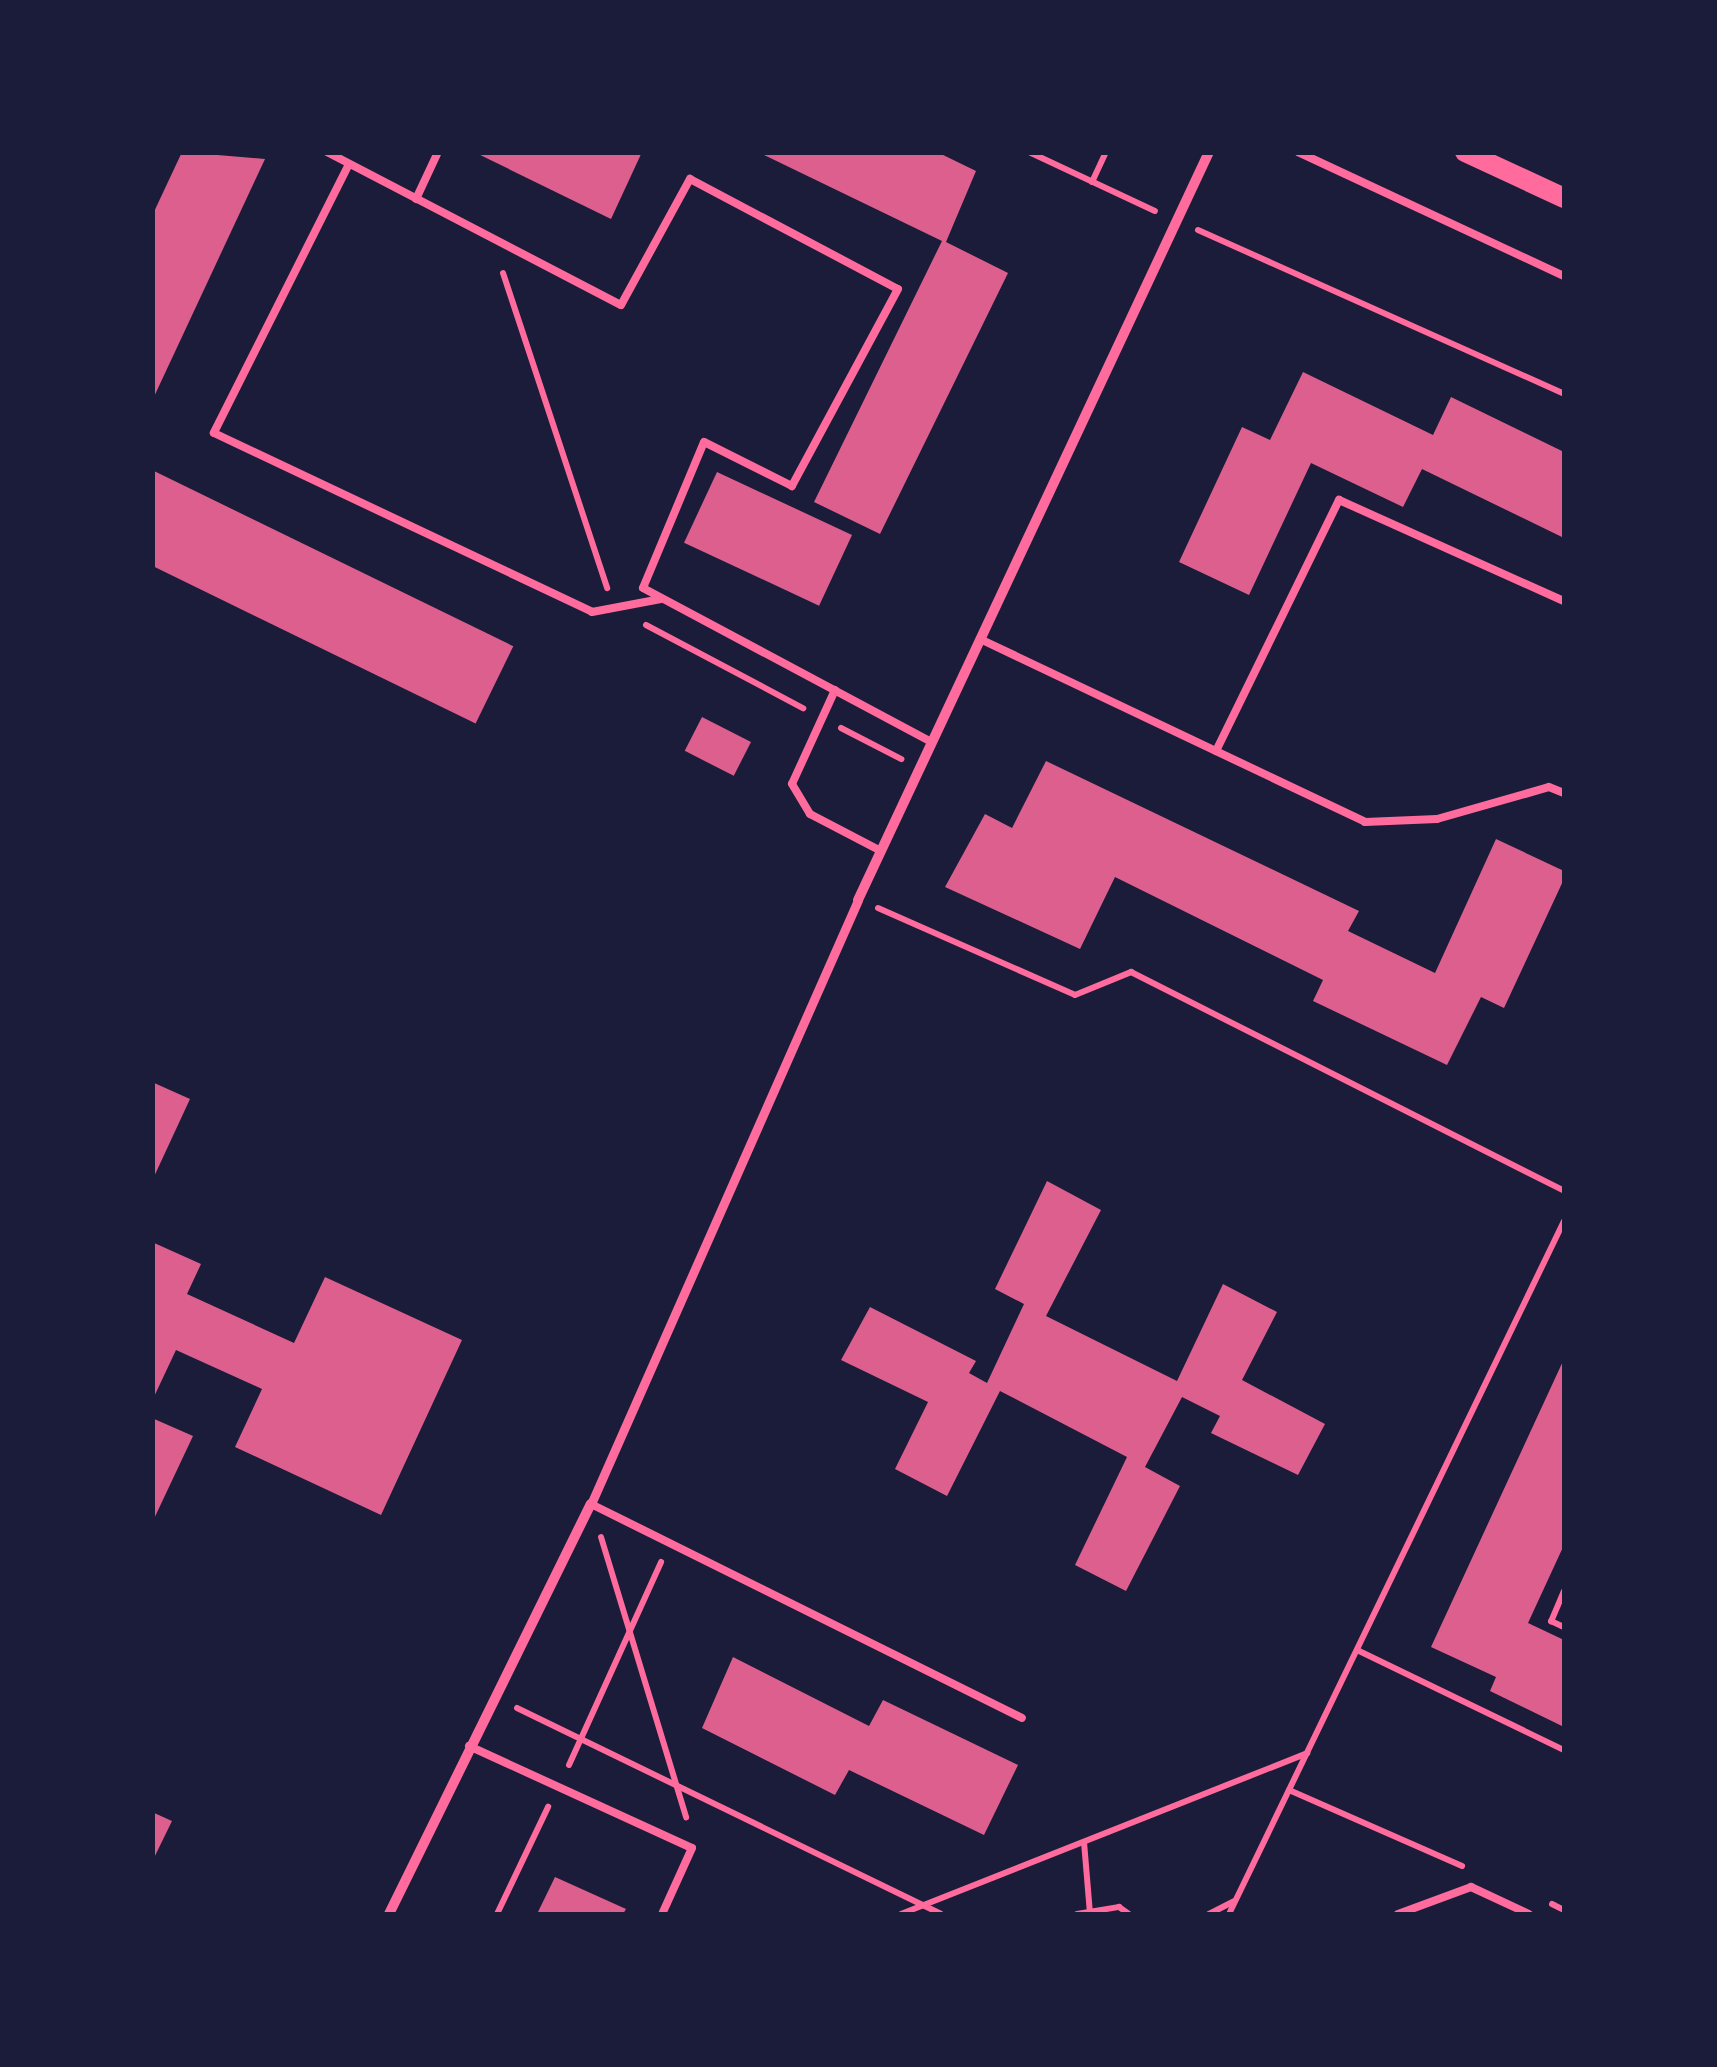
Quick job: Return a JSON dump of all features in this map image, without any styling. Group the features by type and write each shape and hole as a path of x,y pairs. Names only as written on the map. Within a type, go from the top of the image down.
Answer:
{"main road":[{"path":"1465,152 1564,198"}],"street":[{"path":"389,1914 590,1504 858,900 1209,152"}],"lane":[{"path":"327,152 621,305 690,178 898,289 792,486 704,442 643,588 932,742"},
{"path":"416,198 438,152"},
{"path":"1298,152 1564,276"},
{"path":"349,164 214,433 592,612 664,599"},
{"path":"1216,751 1339,500 1564,600"},
{"path":"980,640 1366,822 1437,819 1549,787 1564,793"},
{"path":"835,690 792,784 810,814 881,851"},
{"path":"590,1504 1022,1718"},
{"path":"469,1746 692,1848 662,1914"},
{"path":"1398,1914 1470,1888 1529,1914"}],"path":[{"path":"1029,152 1564,394"},
{"path":"1092,182 1106,152"},
{"path":"492,237 614,608 920,769"},
{"path":"858,900 1075,994 1131,972 1564,1191"},
{"path":"1229,1914 1564,1220"},
{"path":"590,1504 679,1789 692,1848"},
{"path":"497,1914 673,1544"},
{"path":"1564,1591 1551,1621 1564,1627"},
{"path":"1357,1650 1564,1750"},
{"path":"493,1696 940,1914"},
{"path":"901,1914 1307,1753"},
{"path":"1289,1790 1478,1873"},
{"path":"1084,1842 1090,1912"},
{"path":"1530,1895 1564,1910"},
{"path":"1209,1914 1236,1900"},
{"path":"1077,1914 1129,1914"}],"building":[{"path":"182,152 265,159 152,401 152,216"},
{"path":"474,152 642,152 611,219"},
{"path":"758,152 937,152 976,171 946,242 1008,273 880,534 814,502 942,241"},
{"path":"1303,372 1433,435 1451,397 1564,452 1564,538 1422,469 1403,507 1311,463 1249,595 1179,562 1242,427 1270,440"},
{"path":"152,470 513,646 476,724 152,566"},
{"path":"717,472 852,535 819,606 684,543"},
{"path":"702,717 751,742 734,776 685,751"},
{"path":"1046,761 1359,911 1348,931 1435,973 1496,839 1564,871 1564,879 1504,1008 1481,997 1447,1065 1313,1001 1323,980 1115,877 1080,949 945,887 985,814 1012,828"},
{"path":"152,1082 190,1099 152,1181"},
{"path":"1047,1181 1101,1210 1046,1316 1177,1381 1223,1284 1277,1312 1242,1380 1325,1424 1298,1475 1211,1433 1220,1416 1182,1397 1145,1467 1180,1486 1126,1591 1075,1565 1127,1457 1000,1391 947,1496 895,1469 928,1402 841,1360 870,1307 976,1361 969,1373 987,1383 1024,1304 995,1289"},
{"path":"152,1242 201,1264 187,1294 294,1343 325,1277 462,1340 381,1515 235,1447 262,1389 176,1350 152,1401"},
{"path":"1564,1359 1564,1545 1528,1623 1564,1640 1564,1727 1490,1691 1496,1677 1431,1647"},
{"path":"152,1418 193,1436 152,1523"},
{"path":"733,1657 869,1726 883,1700 1018,1765 984,1835 849,1770 835,1795 702,1728"},
{"path":"152,1812 172,1821 152,1862"},
{"path":"555,1877 626,1909 623,1914 537,1914"}]}
